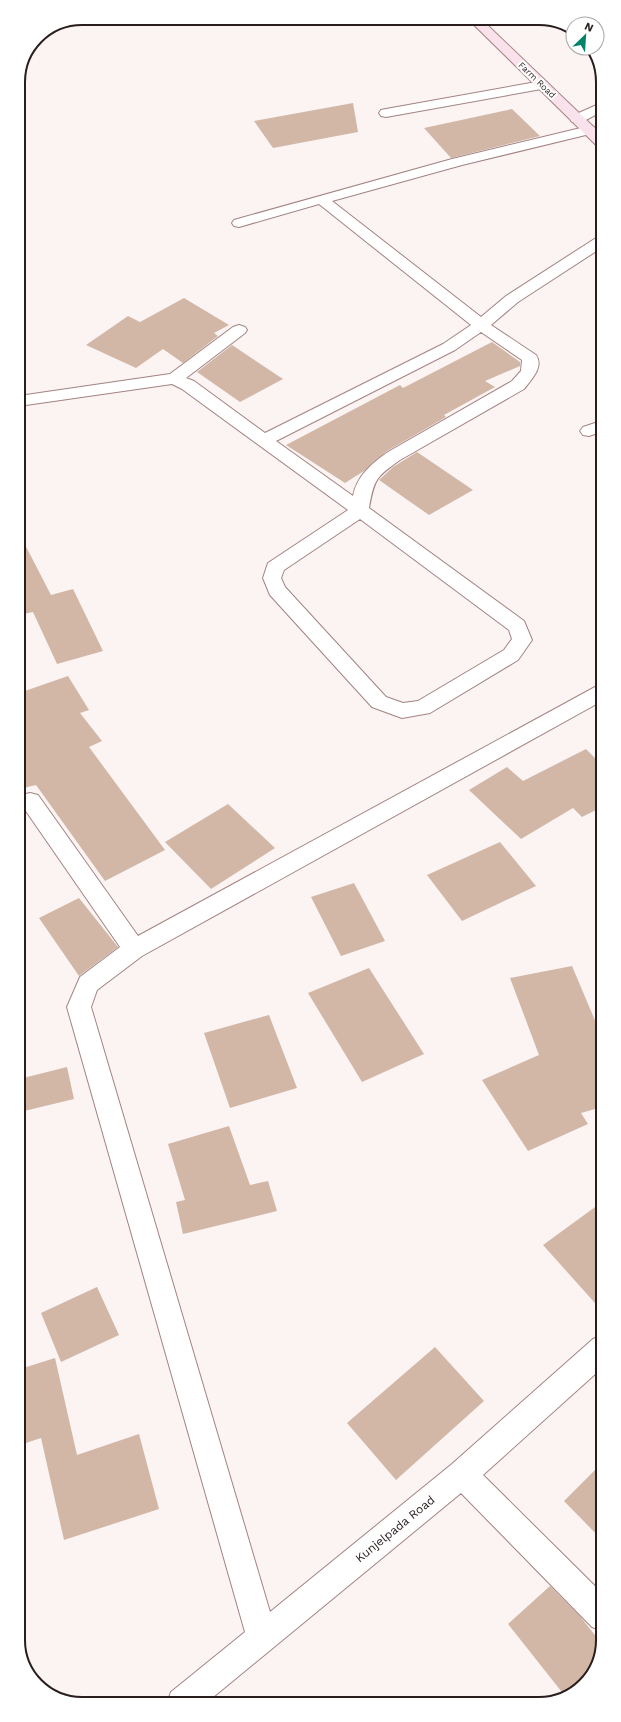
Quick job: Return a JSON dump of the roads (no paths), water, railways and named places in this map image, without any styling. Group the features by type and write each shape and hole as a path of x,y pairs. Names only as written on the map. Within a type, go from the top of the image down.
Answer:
{"main road":[{"name":"Farm Road","path":"481,25 596,137"}],"street":[{"path":"386,113 542,85"},
{"path":"577,119 596,110"},
{"path":"239,223 321,199 501,151 589,130"},
{"path":"25,400 159,380 174,379 188,385 360,510 517,626 522,640 511,655 423,708 402,711 379,702 277,590 272,578 275,567 360,510 364,485 377,468 394,456 518,385 529,372 530,358 481,325 321,199"},
{"path":"264,440 449,347 481,325 512,299 596,245"},
{"path":"174,379 239,330"},
{"path":"262,1638 79,1007 88,984 134,949 596,695"},
{"path":"30,801 134,949"},
{"name":"Kunjelpada Road","path":"189,1697 462,1474 596,1354"},
{"path":"462,1474 596,1609"}]}
